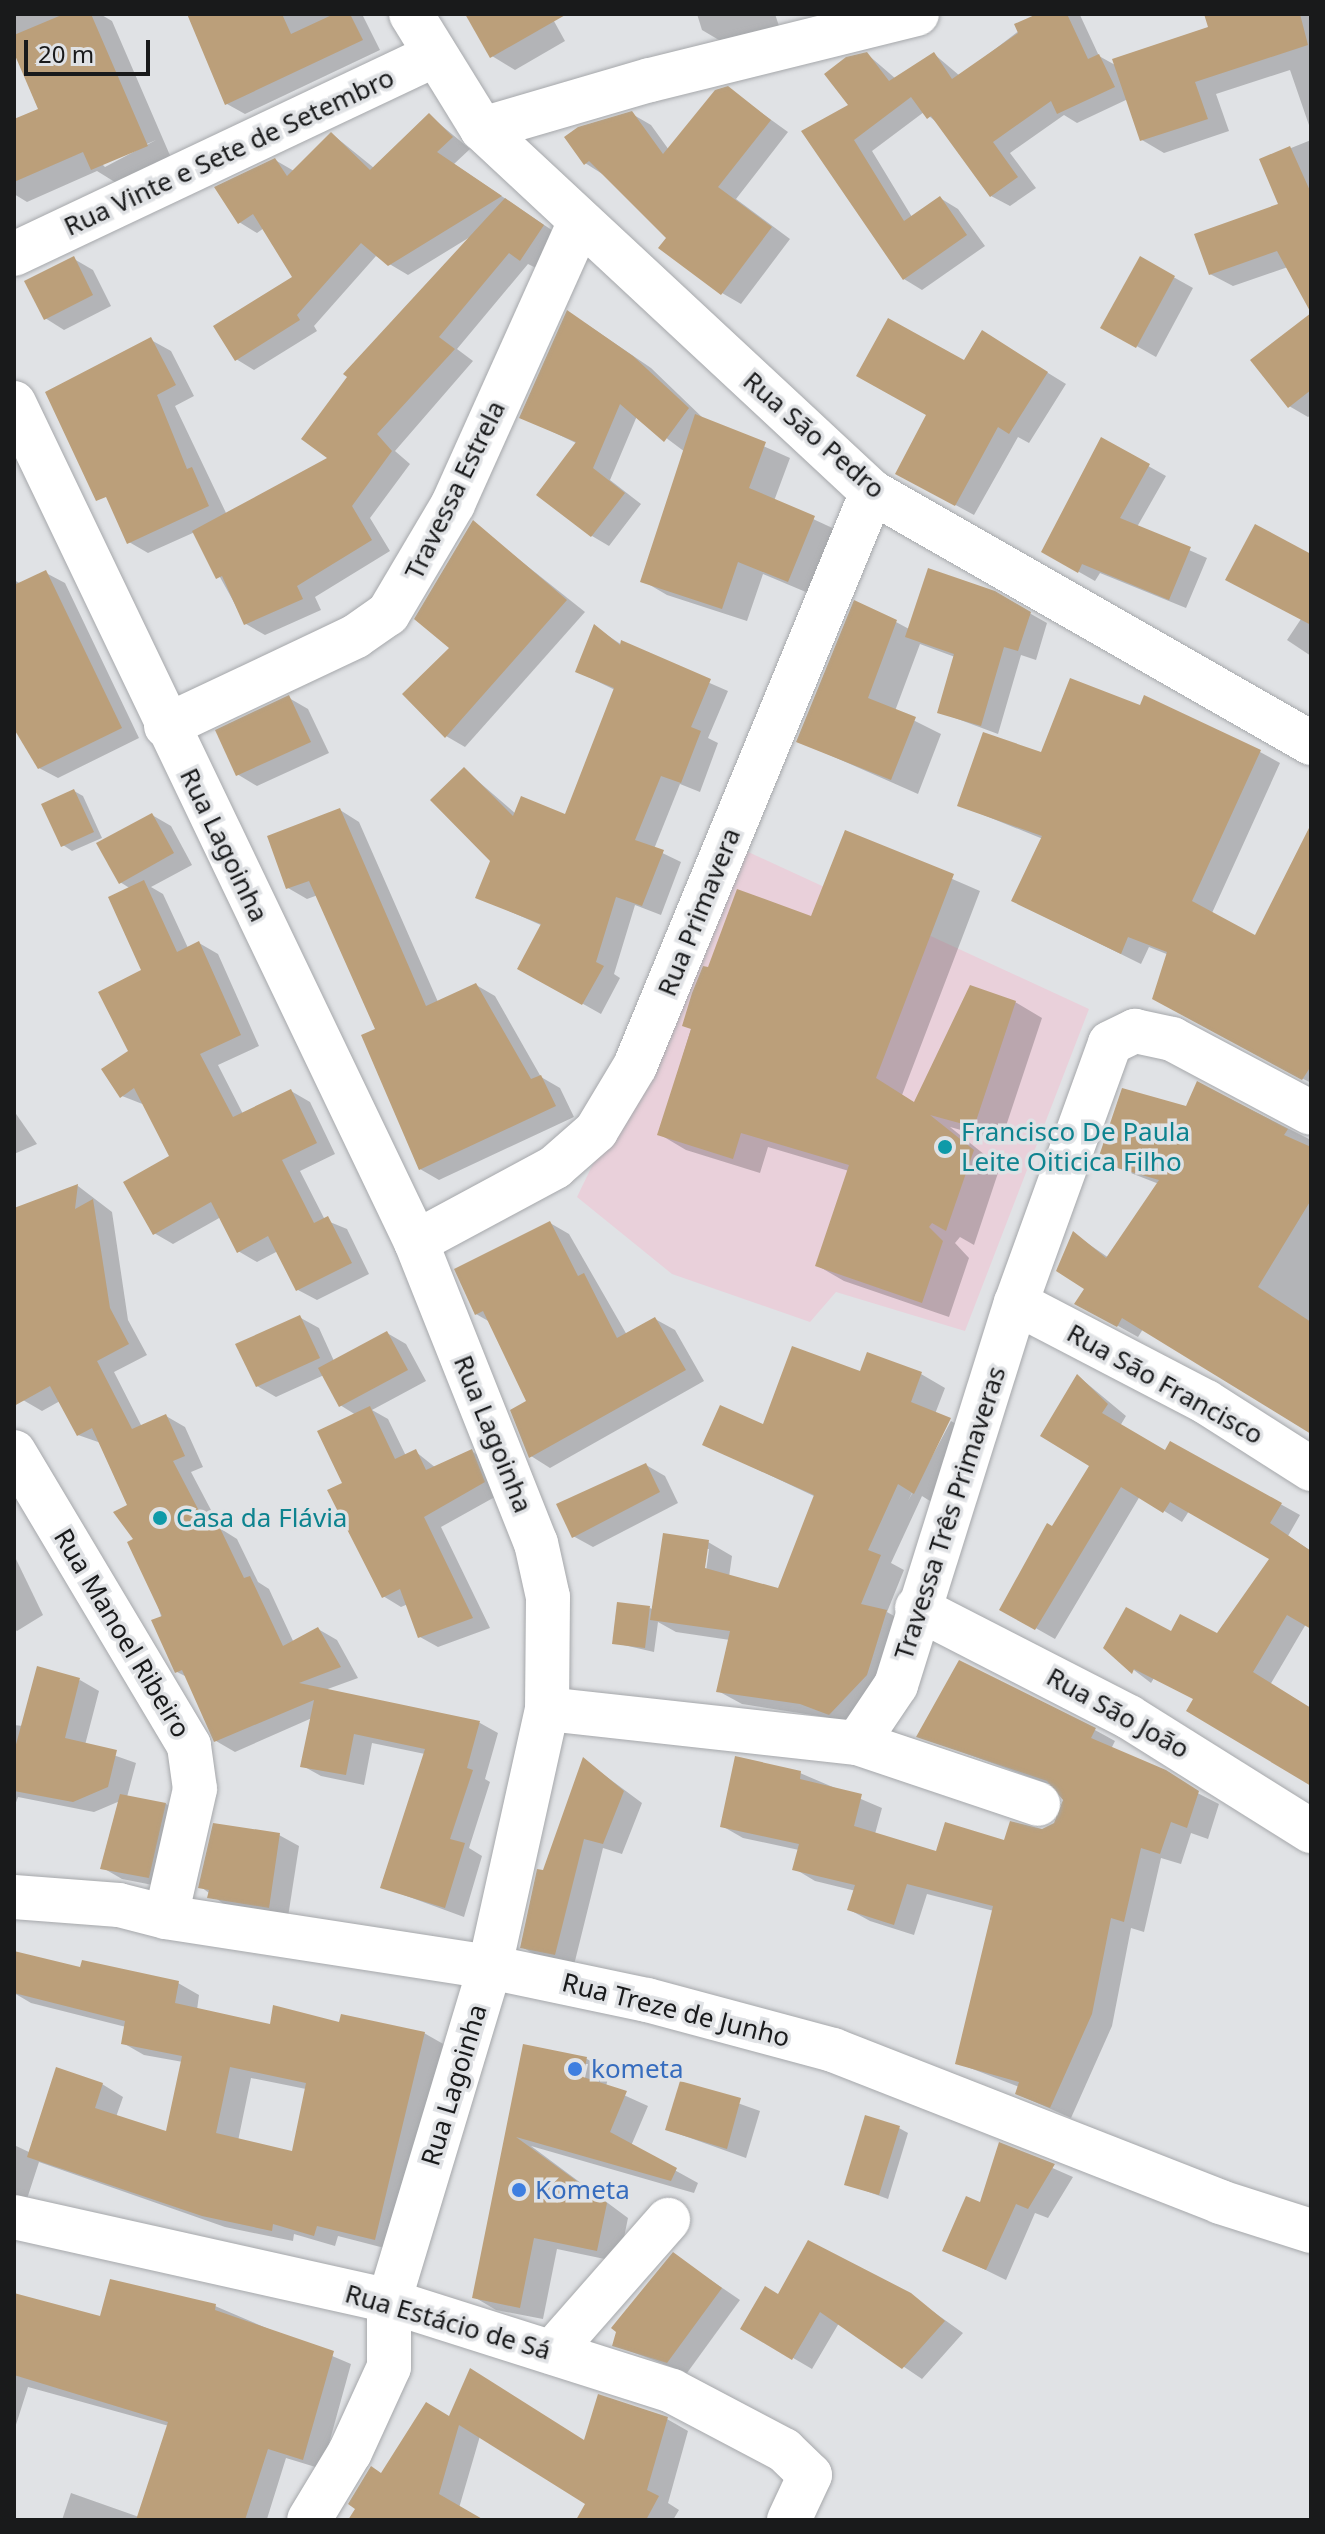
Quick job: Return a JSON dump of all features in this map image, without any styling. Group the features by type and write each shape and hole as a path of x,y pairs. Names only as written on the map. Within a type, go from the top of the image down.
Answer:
{"street":[{"name":"Rua São Pedro","path":"411,14 482,129 579,223 872,492 1311,743"},
{"path":"482,129 650,80 917,14"},
{"name":"Rua Vinte e Sete de Setembro","path":"18,252 435,55"},
{"name":"Travessa Estrela","path":"166,726 356,636 388,614 453,504 579,223"},
{"name":"Rua Lagoinha","path":"14,403 166,726 416,1242 536,1543 548,1597 547,1709 490,1967 389,2301 389,2367 350,2452 309,2520"},
{"name":"Rua Primavera","path":"416,1242 555,1167 596,1131 635,1066 872,492"},
{"name":"Travessa Três Primaveras","path":"857,1743 896,1685 917,1608 1016,1303 1110,1043 1135,1031 1172,1039 1311,1113"},
{"name":"Rua São Francisco","path":"1016,1303 1206,1402 1311,1469"},
{"name":"Rua Manoel Ribeiro","path":"14,1452 189,1746 195,1789 166,1917"},
{"name":"Rua São João","path":"917,1608 1129,1717 1311,1831"},
{"path":"547,1709 857,1743 1038,1804"},
{"name":"Rua Treze de Junho","path":"14,1897 119,1905 166,1917 490,1967 647,2000 833,2050 1220,2202 1311,2231"},
{"name":"Rua Estácio de Sá","path":"14,2217 389,2301 672,2391 784,2450 810,2475 789,2520"},
{"path":"552,2352 668,2220"}],"shaded area":[{"path":"744,850 1089,1009 965,1331 836,1292 810,1322 672,1274 577,1197"}],"building":[{"path":"64,14 91,14 148,146 91,170 83,152 14,182 14,119 38,109 14,53 14,35"},
{"path":"187,14 282,14 291,34 334,14 350,14 363,40 225,105"},
{"path":"465,14 567,14 490,58"},
{"path":"1037,14 1067,14 1088,59 1099,54 1115,87 1057,114 1051,101 993,142 1018,177 990,197 931,116 927,119 911,97 854,140 904,221 940,196 967,235 903,280 801,131 848,105 824,74 846,57 867,52 889,81 934,52 952,79 1018,33 1014,24"},
{"path":"1204,14 1300,14 1308,45 1195,82 1208,119 1140,141 1112,59 1208,27"},
{"path":"728,86 771,120 718,187 772,227 721,295 658,248 666,238 589,161 584,165 564,137 578,127 632,111 663,154 715,90"},
{"path":"429,113 453,137 437,152 502,196 388,266 361,243 297,315 300,320 235,361 213,326 292,277 253,214 238,224 214,187 275,158 287,176 331,132 370,170"},
{"path":"1290,146 1311,193 1311,313 1277,251 1209,275 1194,234 1278,204 1259,159"},
{"path":"505,198 544,225 520,261 509,253 439,337 455,349 377,434 392,451 352,506 372,540 297,586 303,599 244,625 222,576 216,579 192,531 327,458 301,439 347,377 343,374"},
{"path":"74,256 93,295 44,320 24,281"},
{"path":"1140,256 1175,276 1136,348 1100,328"},
{"path":"567,310 633,356 689,408 664,442 620,404 593,468 625,493 591,537 536,495 576,442 519,418"},
{"path":"1311,313 1311,390 1288,408 1250,360"},
{"path":"888,318 964,360 982,330 1048,372 1009,434 998,427 955,506 895,474 926,415 856,376"},
{"path":"151,337 176,385 157,395 187,469 192,467 209,506 127,544 106,497 96,501 45,392"},
{"path":"695,414 766,442 749,488 815,516 788,582 738,562 722,609 640,582"},
{"path":"1101,437 1150,464 1120,518 1191,547 1169,600 1082,564 1078,573 1041,552"},
{"path":"473,520 567,600 445,738 402,694 449,648 414,619"},
{"path":"1255,524 1311,554 1311,625 1225,580"},
{"path":"928,568 995,591 1031,612 1018,651 1004,647 981,726 937,713 954,654 905,637"},
{"path":"46,570 122,728 38,769 14,729 14,585"},
{"path":"854,600 897,620 868,698 916,717 891,780 796,742"},
{"path":"594,624 620,645 621,640 711,679 691,727 701,731 681,783 661,776 635,840 664,850 642,906 616,897 596,962 604,966 582,1005 517,969 541,924 475,898 490,861 430,800 464,767 513,816 521,796 565,814 614,688 575,672"},
{"path":"1070,678 1140,705 1144,695 1261,750 1192,901 1255,935 1311,824 1311,1066 1302,1080 1152,999 1167,952 1128,937 1121,954 1011,901 1042,836 957,806 983,732 1041,752"},
{"path":"289,695 311,742 236,776 215,730"},
{"path":"74,789 94,832 61,847 41,804"},
{"path":"340,808 426,1006 476,983 531,1079 541,1075 556,1106 419,1170 361,1035 375,1029 309,881 286,889 267,836"},
{"path":"152,813 174,853 119,884 96,843"},
{"path":"845,830 954,874 876,1078 914,1102 970,985 1016,1001 974,1127 930,1115 974,1150 946,1231 932,1223 929,1227 943,1241 922,1303 815,1266 849,1165 741,1133 733,1159 657,1135 691,1029 682,1026 692,993 703,966 708,967 737,889 811,916"},
{"path":"144,880 177,952 199,941 241,1035 200,1054 233,1117 291,1089 317,1143 282,1160 314,1223 328,1216 352,1263 296,1291 268,1236 237,1253 211,1202 153,1235 123,1182 169,1156 134,1088 120,1098 101,1069 128,1051 98,992 141,970 108,897"},
{"path":"1197,1081 1288,1129 1284,1135 1311,1147 1311,1200 1258,1287 1311,1322 1311,1434 1122,1318 1117,1327 1074,1304 1084,1289 1056,1271 1073,1231 1106,1258 1159,1180 1097,1162 1122,1088 1186,1106"},
{"path":"78,1184 75,1209 93,1199 110,1308 129,1344 97,1361 132,1429 166,1414 185,1456 173,1461 209,1530 219,1526 244,1578 250,1576 283,1646 318,1627 341,1667 299,1683 480,1721 467,1768 473,1770 450,1839 465,1843 445,1908 380,1888 425,1749 354,1734 346,1775 300,1767 314,1700 214,1742 182,1670 175,1673 151,1620 162,1616 127,1542 133,1539 113,1512 127,1505 92,1428 77,1436 50,1386 14,1406 14,1208"},
{"path":"550,1221 578,1276 584,1273 617,1338 655,1317 686,1370 529,1458 510,1410 526,1401 483,1311 475,1315 454,1269"},
{"path":"300,1315 320,1358 256,1387 235,1344"},
{"path":"387,1331 408,1370 339,1407 318,1368"},
{"path":"792,1346 860,1371 867,1352 922,1372 911,1402 951,1418 914,1494 898,1484 868,1550 881,1555 861,1604 887,1610 867,1675 829,1715 800,1704 716,1692 730,1631 650,1620 663,1533 709,1540 705,1568 778,1588 814,1495 702,1445 720,1405 763,1424"},
{"path":"1077,1374 1108,1404 1102,1413 1165,1450 1170,1441 1282,1503 1270,1523 1311,1551 1311,1629 1287,1615 1253,1672 1311,1708 1311,1786 1186,1711 1193,1699 1134,1669 1132,1674 1103,1648 1126,1607 1171,1631 1180,1614 1217,1633 1269,1559 1170,1502 1163,1513 1121,1487 1035,1630 999,1610 1047,1523 1052,1526 1089,1466 1040,1436"},
{"path":"370,1406 395,1459 416,1449 426,1470 472,1449 485,1482 424,1517 473,1618 418,1638 400,1589 382,1598 327,1490 342,1483 317,1431"},
{"path":"646,1463 660,1492 572,1538 556,1504"},
{"path":"617,1602 650,1606 645,1648 612,1644"},
{"path":"959,1660 1096,1728 1091,1738 1166,1770 1199,1791 1187,1828 1171,1822 1160,1854 1141,1848 1124,1922 1111,1918 1092,2014 1050,2108 1015,2094 1019,2082 955,2064 993,1906 907,1884 894,1925 847,1910 855,1885 792,1870 799,1844 720,1827 735,1756 801,1771 800,1779 862,1794 854,1826 936,1851 945,1822 1004,1840 1010,1821 1042,1829 1054,1823 1063,1800 1047,1781 916,1737"},
{"path":"37,1666 80,1678 65,1738 117,1750 108,1787 73,1802 14,1791 14,1752"},
{"path":"583,1757 624,1791 603,1844 584,1839 555,1955 520,1948 537,1869 543,1870"},
{"path":"120,1794 166,1803 149,1878 100,1869"},
{"path":"213,1823 280,1833 269,1908 207,1898 209,1890 198,1888"},
{"path":"14,1951 80,1967 82,1960 179,1981 175,2003 270,2024 273,2005 339,2022 341,2014 425,2032 375,2240 317,2226 314,2236 273,2224 272,2231 202,2216 27,2157 56,2067 103,2083 95,2108 166,2131 182,2056 121,2044 125,2021 14,1993","holes":["230,2067 306,2083 292,2151 216,2133"]},
{"path":"523,2044 587,2057 583,2077 627,2091 610,2132 677,2168 671,2181 516,2137 607,2203 597,2251 534,2238 520,2308 472,2298"},
{"path":"680,2081 741,2098 727,2149 665,2130"},
{"path":"865,2115 900,2126 879,2195 844,2185"},
{"path":"999,2142 1055,2164 1028,2209 1016,2204 986,2270 942,2251 966,2196 980,2202"},
{"path":"808,2240 911,2293 945,2321 902,2369 820,2312 792,2360 740,2329 765,2286 778,2294"},
{"path":"673,2252 722,2288 667,2363 612,2346 616,2332 611,2328"},
{"path":"110,2279 216,2304 215,2310 334,2351 303,2460 268,2449 245,2520 136,2520 168,2422 14,2375 14,2293 100,2316"},
{"path":"470,2368 584,2440 598,2394 668,2417 647,2490 659,2496 646,2520 576,2520 585,2504 459,2425 439,2494 484,2520 348,2520 355,2509 348,2504 371,2466 381,2473 426,2402 449,2416"}],"place":[{"name":"Francisco De Paula Leite Oiticica Filho","path":"945,1147"},
{"name":"Casa da Flávia","path":"160,1518"},
{"name":"kometa","path":"575,2069"},
{"name":"Kometa","path":"519,2190"}]}
